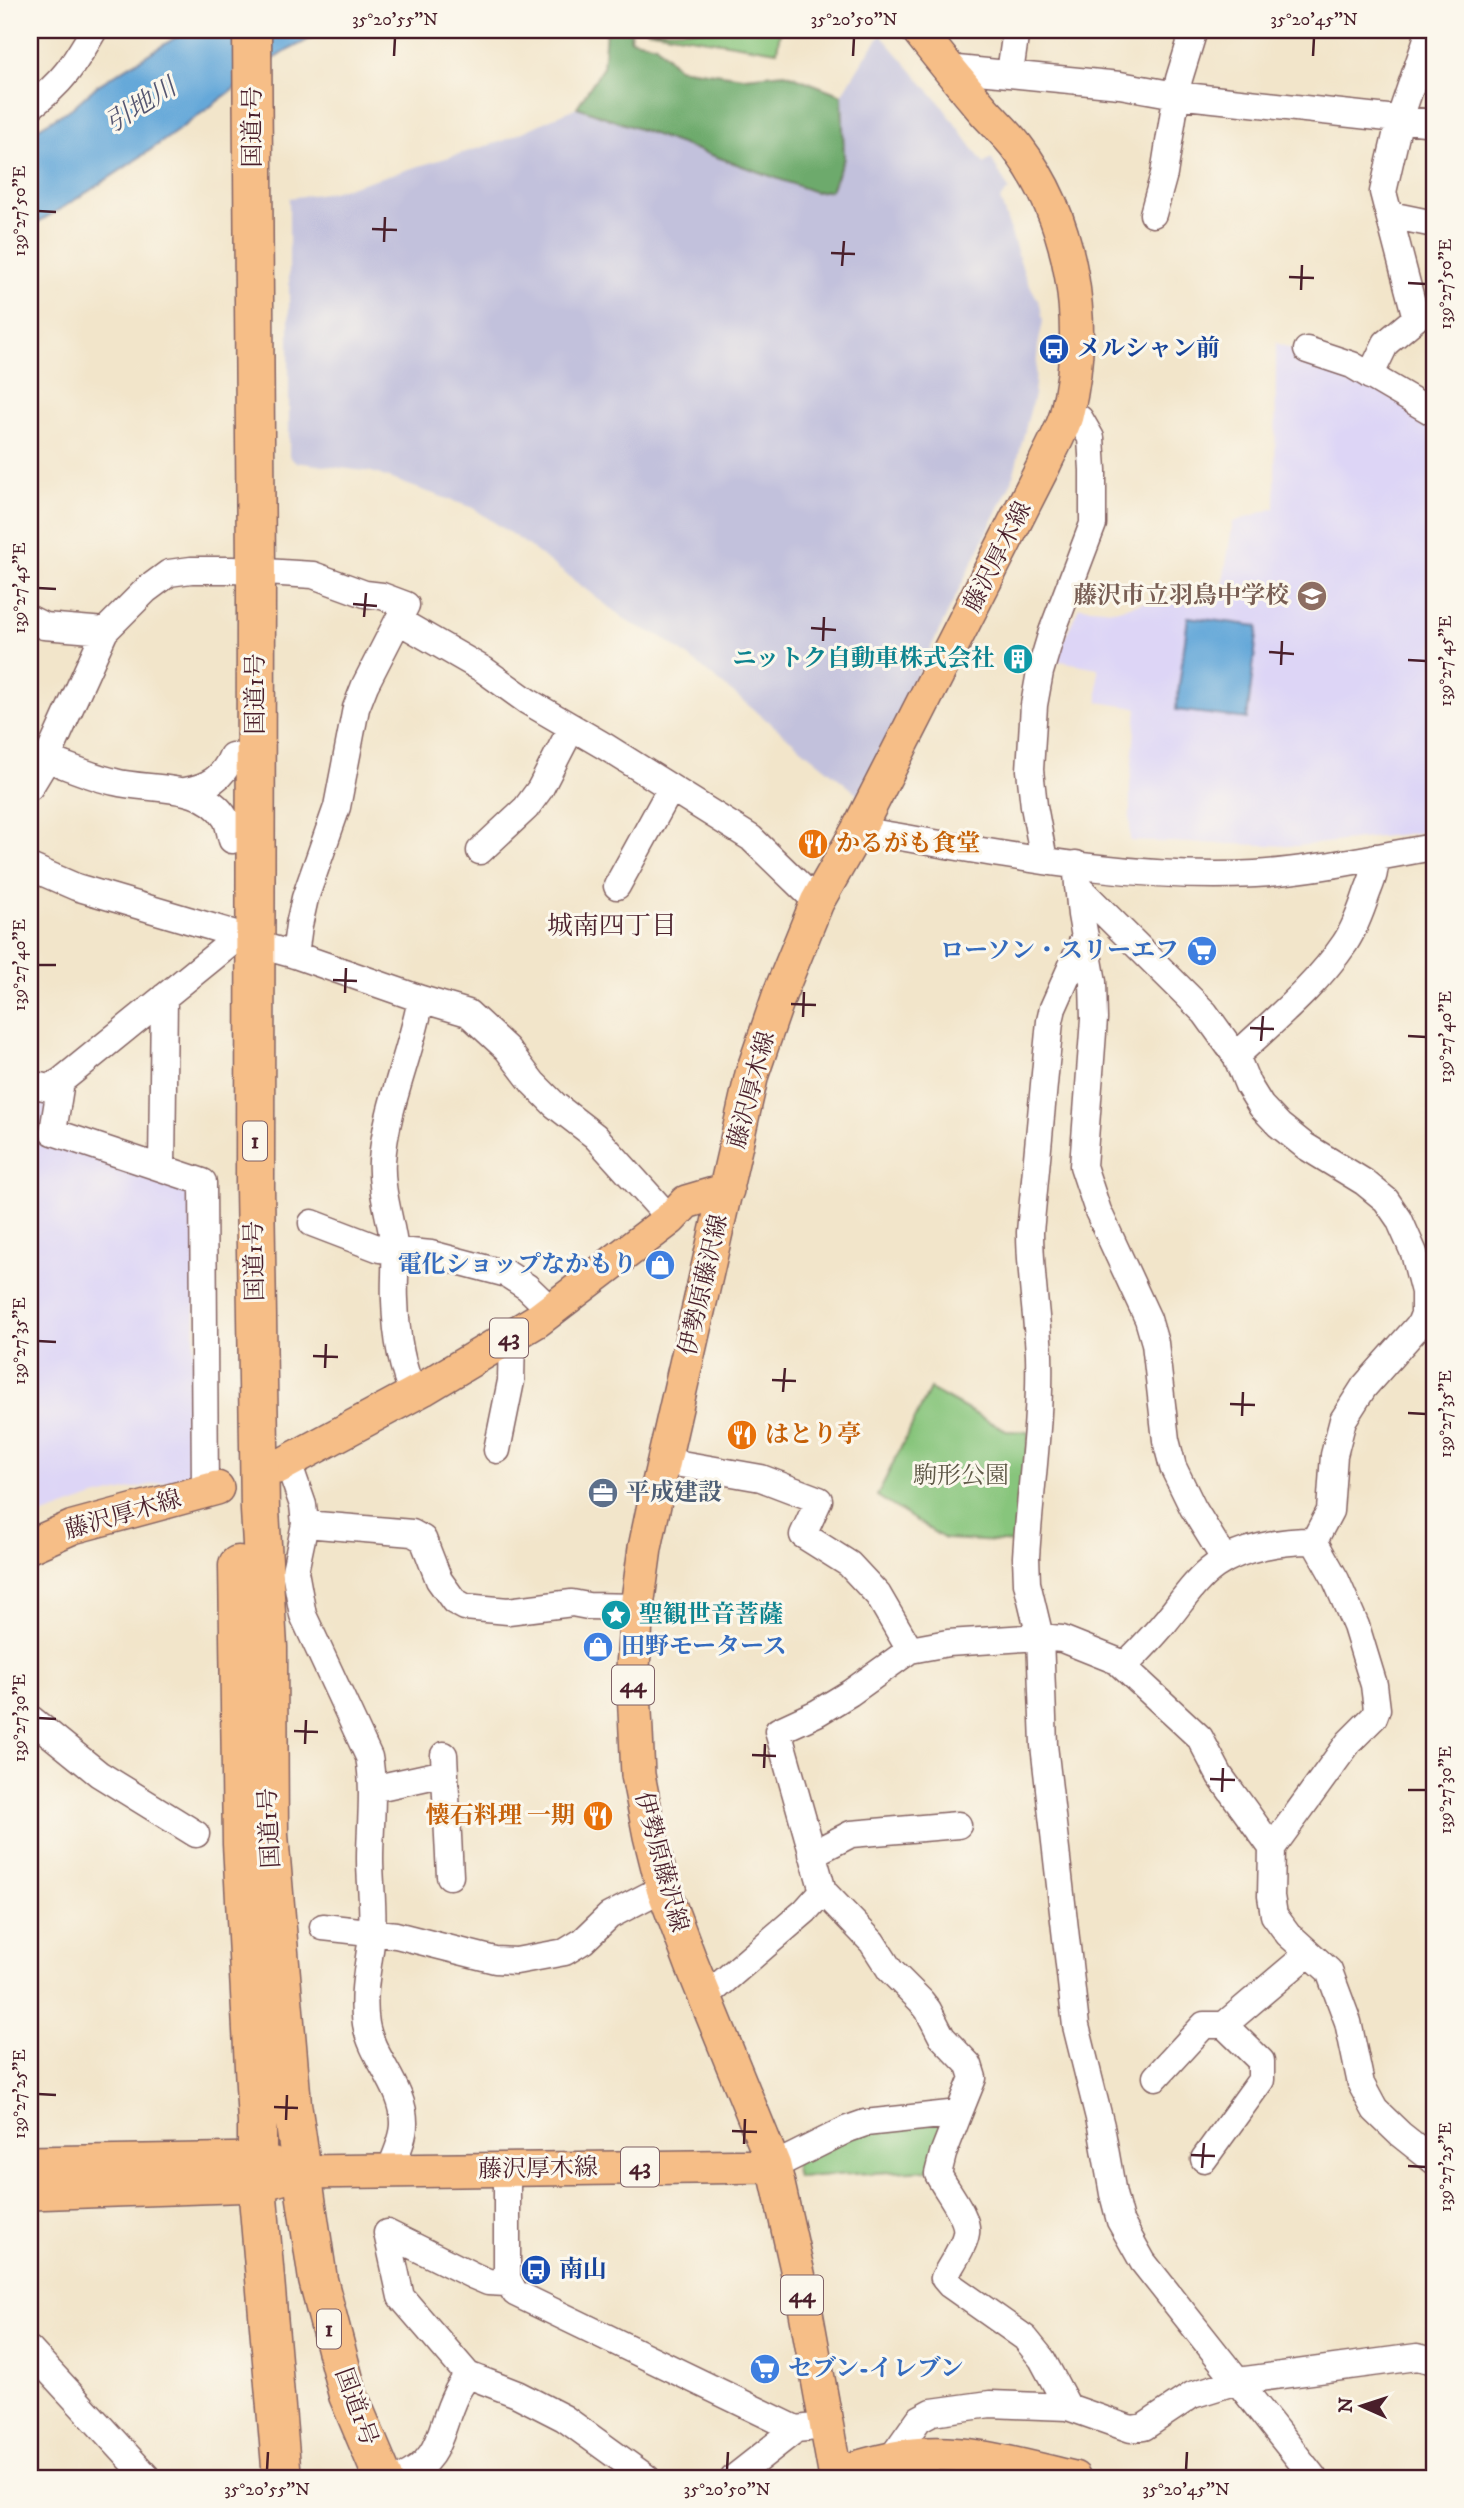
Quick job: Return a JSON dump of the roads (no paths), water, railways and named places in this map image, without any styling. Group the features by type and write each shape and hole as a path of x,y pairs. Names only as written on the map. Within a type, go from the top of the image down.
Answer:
{"highway":[{"name":"国道1号","path":"230,30 241,115 244,570 232,1378 242,1844 258,2172 282,2478"},
{"name":"国道1号","path":"241,115 252,30"},
{"name":"国道1号","path":"244,570 232,756 232,840 240,940 260,1510 268,1647 269,1835 292,2104 318,2280 348,2395 383,2478"}],"main road":[{"name":"藤沢厚木線","path":"727,1191 752,1074 780,993 817,902 858,830 1032,490 1066,416 1072,386 1076,340 1075,292 1056,220 1041,185 1018,148 947,68 918,30"},
{"name":"43","path":"283,1464 414,1395 552,1311 670,1219 686,1202 727,1191"},
{"name":"伊勢原藤沢線","path":"727,1191 645,1548 633,1668 638,1775 663,1888 774,2166 803,2296 811,2428 835,2476"},
{"name":"藤沢厚木線","path":"30,1546 73,1527 211,1490"},
{"name":"藤沢厚木線","path":"30,2163 258,2172 774,2166"},
{"name":"藤沢厚木線","path":"30,2193 258,2172"},
{"path":"30,2188 78,2190"},
{"path":"835,2476 890,2460 930,2454 966,2455 1074,2478"}],"street":[{"path":"30,107 57,86 93,30"},
{"path":"1010,73 1016,30"},
{"path":"1153,214 1164,174 1176,95 1194,30"},
{"path":"1370,376 1386,343 1425,314 1383,191 1400,118 1430,30"},
{"path":"947,68 1120,85 1176,95 1400,118 1434,124"},
{"path":"1390,215 1434,224"},
{"path":"1307,350 1353,365 1434,413"},
{"path":"1044,860 1030,770 1034,705 1052,632 1093,524 1094,470 1091,438 1080,419 1066,416"},
{"path":"30,787 47,759 106,631 146,590 169,573 191,570 244,570 313,575 365,594 406,605 356,708 337,807 305,898 295,955"},
{"path":"30,619 44,626 106,631"},
{"path":"398,621 484,670 527,701 751,838 817,902"},
{"path":"480,850 533,798 572,727"},
{"path":"47,759 114,782 185,792 202,788 215,779 226,770 232,756"},
{"path":"617,886 671,788"},
{"path":"185,792 215,806 226,820 232,840"},
{"path":"858,830 1044,860 1077,875 1205,1013 1236,1056 1254,1096 1279,1125 1305,1146 1364,1182 1386,1200 1399,1219 1414,1253 1426,1259 1424,1314 1427,1328 1364,1387 1343,1420 1334,1455 1329,1511 1314,1541"},
{"path":"1077,875 1255,874 1434,847"},
{"path":"1236,1056 1289,1007 1329,964 1345,942 1357,921 1376,871 1375,857"},
{"path":"30,867 76,887 295,955 468,1013 507,1049 533,1083 555,1105 595,1136 670,1219"},
{"path":"1077,875 1093,982 1094,1019 1083,1166 1098,1211 1148,1319 1155,1343 1166,1440 1173,1467 1193,1508 1225,1560"},
{"path":"1085,936 1053,1008 1050,1021 1030,1232 1039,1386 1026,1557 1027,1583 1040,1637 1044,1745 1076,2026 1101,2126 1120,2221 1143,2262 1314,2478"},
{"path":"30,1084 49,1088 61,1081 164,997 240,940"},
{"path":"162,1168 164,997"},
{"path":"414,1395 403,1372 399,1343 395,1302 395,1252 388,1220 382,1163 399,1081 416,1027 421,999"},
{"path":"61,1081 53,1132 203,1182 211,1490"},
{"path":"312,1223 380,1249 430,1254 507,1274 527,1287 552,1311"},
{"path":"497,1450 511,1381 512,1336"},
{"path":"664,1461 761,1478 819,1500 803,1535 849,1564 878,1595 910,1650"},
{"path":"283,1464 303,1505 305,1524 295,1571 303,1615 369,1757 372,1789 372,1933 365,1979 366,2026 397,2094 404,2125 390,2170"},
{"path":"305,1524 412,1533 423,1539 439,1580 454,1601 465,1607 508,1611 572,1603 637,1607"},
{"path":"1124,1666 1166,1621 1201,1577 1225,1560 1264,1546 1314,1541"},
{"path":"1314,1541 1336,1580 1356,1626 1374,1685 1377,1709 1374,1717 1349,1742 1272,1848 1271,1896 1274,1915 1288,1934 1329,1971 1348,2022 1361,2084 1375,2109 1400,2134 1434,2161"},
{"path":"1068,2407 1042,2359 1025,2338 950,2285 944,2277 966,2235 966,2225 963,2215 938,2174 943,2154 971,2089 973,2078 969,2065 942,2037 921,2001 890,1970 872,1942 823,1891 778,1731 817,1713 850,1693 910,1650 948,1643 1040,1637 1062,1639 1124,1666 1200,1738 1220,1776 1272,1848"},
{"path":"30,1718 99,1774 196,1834"},
{"path":"372,1789 444,1764 450,1876"},
{"path":"813,1854 851,1835 958,1825"},
{"path":"323,1927 397,1935 495,1959 540,1959 565,1952 583,1941 609,1916 663,1888"},
{"path":"702,1990 717,1987 805,1911 823,1891"},
{"path":"1156,2077 1204,2025 1224,2025 1309,1953"},
{"path":"1204,2159 1261,2080 1261,2061 1224,2025"},
{"path":"774,2166 865,2123 959,2113"},
{"path":"507,2169 507,2283 515,2293 811,2428"},
{"path":"507,2283 488,2282 387,2233 401,2297 468,2375 517,2394 564,2418 647,2478"},
{"path":"30,2350 148,2478"},
{"path":"890,2460 919,2419 932,2412 990,2404 1068,2407 1130,2429 1144,2427 1192,2395 1237,2381 1417,2357 1434,2361"},
{"path":"401,2478 415,2472 436,2449 456,2394 468,2375"},
{"path":"734,2478 811,2428"}],"water":[{"name":"引地川","path":"188,30 322,30 272,60 123,168 30,227 30,133 72,108 98,85"},
{"path":"1188,617 1258,626 1247,719 1176,710"}],"place":[{"name":"メルシャン前","path":"1054,349"},
{"name":"藤沢市立羽鳥中学校","path":"1312,596"},
{"name":"ニットク自動車株式会社","path":"1018,659"},
{"name":"かるがも食堂","path":"813,844"},
{"name":"ローソン・スリーエフ","path":"1202,951"},
{"name":"電化ショップなかもり","path":"660,1265"},
{"name":"はとり亭","path":"742,1435"},
{"name":"平成建設","path":"603,1493"},
{"name":"聖観世音菩薩","path":"616,1615"},
{"name":"田野モータース","path":"598,1647"},
{"name":"懐石料理 一期","path":"598,1816"},
{"name":"南山","path":"536,2270"},
{"name":"セブン-イレブン","path":"765,2369"}],"district":[{"name":"城南四丁目","path":"612,926"}],"park label":[{"name":"駒形公園","path":"961,1476"}]}
